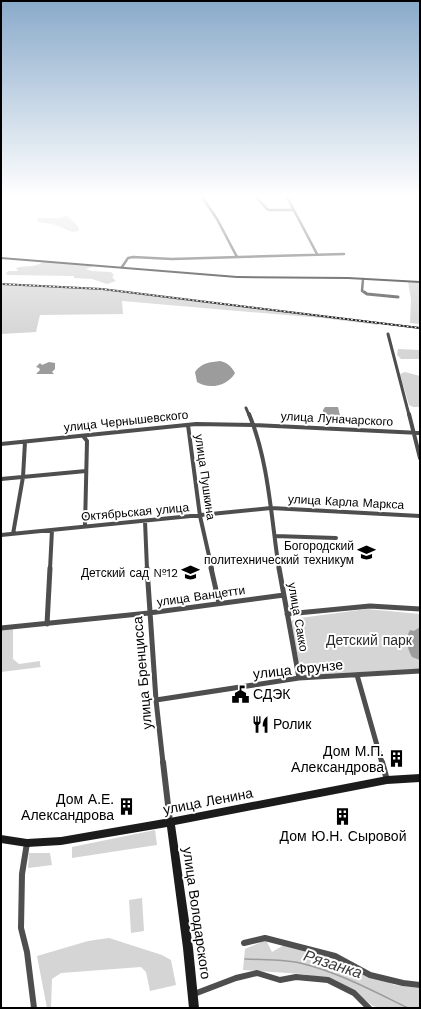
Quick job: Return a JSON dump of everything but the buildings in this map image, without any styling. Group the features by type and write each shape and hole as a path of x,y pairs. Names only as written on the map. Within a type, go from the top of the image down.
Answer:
{"street":[{"path":"230,244 237,257"},
{"path":"312,244 317,254"},
{"path":"123,266 128,258 133,257 172,259 344,254"},
{"path":"1,258 123,266 189,274 237,277 363,279 420,282"},
{"path":"363,279 362,291 367,294 398,298"},
{"path":"388,334 420,458"},
{"name":"улица Сакко","path":"246,408 254,425 271,508 274,536 299,678"},
{"name":"улица Чернышевского","path":"1,444 188,425 254,425"},
{"name":"улица Пушкина","path":"188,425 200,516 219,603"},
{"name":"улица Луначарского","path":"254,425 420,433"},
{"path":"83,436 87,441 84,526"},
{"path":"13,534 23,477 25,442"},
{"path":"1,479 86,472"},
{"name":"Октябрьская улица","path":"1,535 271,508"},
{"name":"улица Карла Маркса","path":"271,508 420,516"},
{"name":"улица Бренцисса","path":"144,521 156,700 170,822"},
{"path":"47,624 52,530"},
{"path":"274,536 336,538"},
{"name":"улица Ванцетти","path":"1,628 149,613 284,595"},
{"path":"287,614 356,606 387,606 420,609"},
{"name":"улица Фрунзе","path":"156,700 299,678 420,671"},
{"path":"357,675 387,780"},
{"name":"улица Ленина","path":"1,839 27,843 61,842 387,780 420,778"},
{"name":"улица Володарского","path":"170,822 186,927 194,994 194,1008"},
{"path":"27,843 22,874 21,928 27,952 34,1008"},
{"path":"244,943 265,938 335,956 370,975 403,983 420,985"},
{"path":"194,994 236,978 257,973 280,980 296,977 328,980 354,993 369,1008"}],"green space":[{"path":"43,262 94,266 86,269 92,271 111,272 114,275 112,277 116,281 107,284 92,279 74,278 74,276 7,275 6,273 9,271 18,271 16,268 19,267 37,265"},
{"path":"408,282 420,283 420,324 410,323 411,299"},
{"path":"1,284 102,289 378,323 378,325 322,318 122,301 123,314 40,315 36,332 1,334"},
{"path":"398,349 420,350 420,359 401,359 397,355"},
{"path":"405,372 420,376 420,407 413,407 409,405 400,374"},
{"name":"Детский парк","path":"367,609 420,614 420,669 301,675 291,621 300,618"},
{"path":"13,628 13,659 19,664 40,661 41,667 1,672 1,630"},
{"path":"155,830 157,845 72,858 72,847"},
{"path":"29,853 50,853 52,865 28,868"},
{"path":"142,898 144,931 131,933 129,900"},
{"path":"109,938 162,955 171,960 176,985 150,991 146,972 141,967 61,973 52,979 51,1008 47,1008 37,956 88,941"},
{"path":"266,940 272,952 284,945 309,951 311,962 317,963 327,960 334,966 346,965 395,985 420,988 420,1008 379,1008 373,1006 355,992 331,979 302,974 243,970 245,949"}],"shaded area":[{"path":"220,361 232,368 235,373 228,381 223,384 212,386 207,386 197,382 195,372 197,369 206,364"},
{"path":"49,362 55,363 55,369 52,372 54,374 36,374 40,370 36,367 40,363 42,365"},
{"path":"325,407 338,407 341,420 337,422 324,417 323,410"},
{"path":"420,627 420,660 412,657 407,640 410,630 414,631"}],"waterway":[{"name":"Рязанка","path":"245,959 287,961 328,971 355,982 408,1008"}],"railway":[{"path":"1,284 102,289 420,328"}],"place":[{"name":"Богородский политехнический техникум","path":"367,553"},
{"name":"Детский сад №12","path":"191,573"},
{"name":"СДЭК","path":"240,694"},
{"name":"Ролик","path":"260,724"},
{"name":"Дом М.П. Александрова","path":"397,759"},
{"name":"Дом А.Е. Александрова","path":"127,807"},
{"name":"Дом Ю.Н. Сыровой","path":"343,816"}]}
